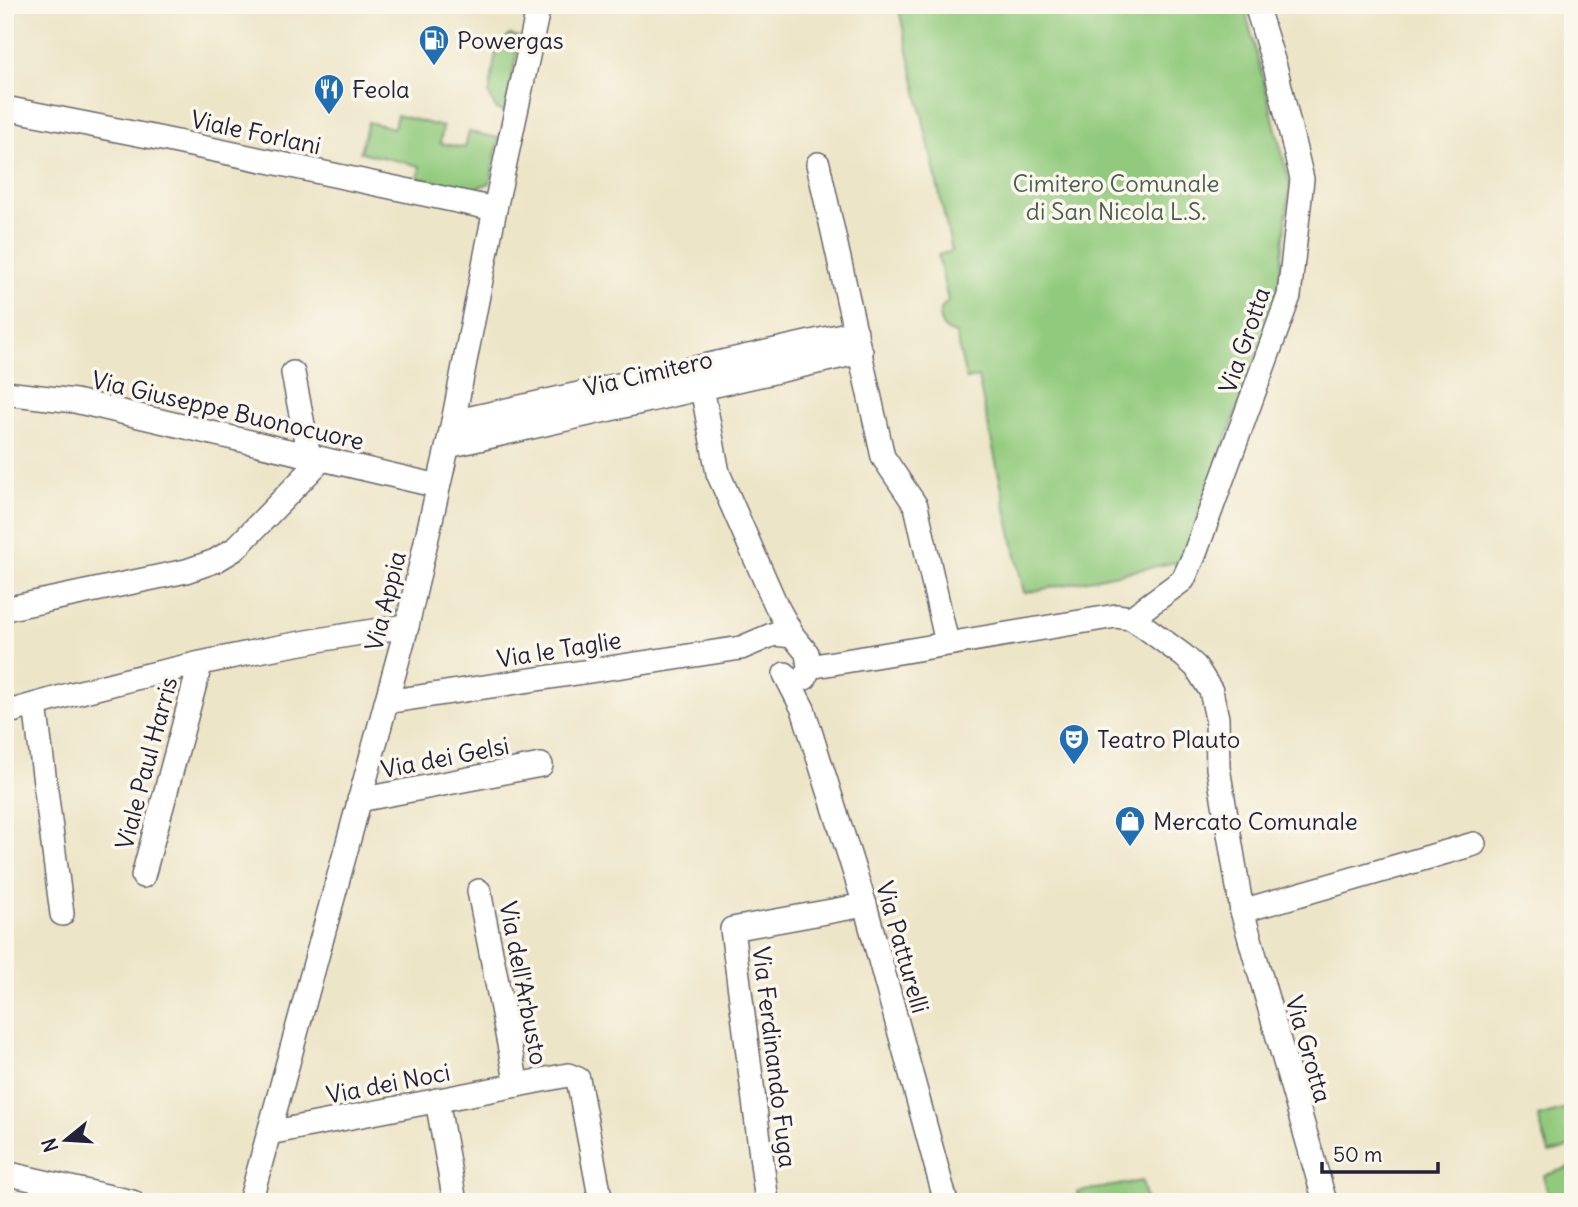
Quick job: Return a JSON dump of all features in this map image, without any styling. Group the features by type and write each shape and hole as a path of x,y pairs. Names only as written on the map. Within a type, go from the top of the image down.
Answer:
{"street":[{"name":"Via Appia","path":"250,1202 407,626 448,446 539,5"},
{"name":"Via Grotta","path":"1256,5 1276,70 1302,179 1289,296 1183,580 1131,618 1184,656 1196,667 1211,691 1217,718 1218,768 1242,911 1325,1202"},
{"name":"Viale Forlani","path":"5,108 495,209"},
{"path":"818,164 883,457 916,506 947,643"},
{"name":"Via Cimitero","path":"448,446 702,388 858,342"},
{"name":"Via Cimitero","path":"453,422 858,342"},
{"path":"5,609 186,571 215,561 235,549 316,458 293,373"},
{"path":"702,388 718,473 775,605 789,653 850,660 1098,617 1131,618"},
{"name":"Via Giuseppe Buonocuore","path":"5,393 75,401 438,486"},
{"name":"Viale Paul Harris","path":"5,713 290,644 407,626"},
{"name":"Via le Taglie","path":"386,702 741,648 789,653"},
{"name":"Via Patturelli","path":"789,653 803,709 865,905 946,1202"},
{"name":"Viale Paul Harris","path":"143,876 200,665"},
{"path":"35,705 62,914"},
{"name":"Via dei Gelsi","path":"359,800 541,765"},
{"path":"1242,911 1474,844"},
{"name":"Via dell'Arbusto","path":"479,891 517,1085"},
{"name":"Via Ferdinando Fuga","path":"767,1202 732,929 865,905"},
{"name":"Via dei Noci","path":"269,1133 568,1075 578,1079 601,1202"},
{"path":"437,1100 455,1202"},
{"path":"5,1173 47,1192 132,1202"}],"green space":[{"name":"Cimitero Comunale di San Nicola L.S.","path":"898,5 1244,5 1290,184 1277,301 1182,561 1024,593 978,377 966,379 956,334 945,329 940,321 941,311 948,301 938,255 952,251"},
{"path":"510,35 520,37 505,112 496,109 489,95 497,45"},
{"path":"397,115 443,127 440,143 465,148 469,132 499,138 490,183 473,189 418,178 420,166 360,152 368,122 394,128"},
{"path":"1573,1107 1573,1146 1549,1153 1538,1117"},
{"path":"1573,1166 1573,1202 1551,1202 1543,1176"},
{"path":"1142,1181 1147,1202 1079,1202 1077,1192"}],"place":[{"name":"Powergas","path":"434,67"},
{"name":"Feola","path":"329,116"},
{"name":"Teatro Plauto","path":"1074,766"},
{"name":"Mercato Comunale","path":"1130,848"}]}
